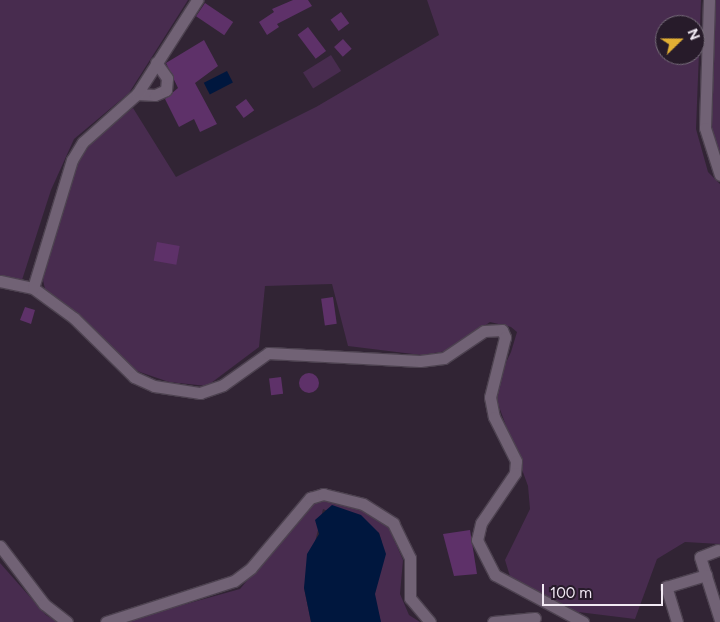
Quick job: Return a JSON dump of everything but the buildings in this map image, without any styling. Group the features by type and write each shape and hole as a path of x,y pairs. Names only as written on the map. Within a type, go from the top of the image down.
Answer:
{"street":[{"path":"33,288 72,160 83,142 137,94 197,0"},
{"path":"709,0 705,128 720,175"},
{"path":"137,94 155,95 166,90 167,78 156,62"},
{"path":"0,281 33,288 74,318 134,377 154,386 200,393 223,385 268,353 420,361 444,358 484,331 502,330 505,338 490,397 494,417 516,461 515,473 481,523 477,540 495,575 536,600 583,622"},
{"path":"106,622 234,581 251,568 310,498 323,494 363,504 393,524 410,558 410,598 430,622"},
{"path":"0,546 44,604 67,622"},
{"path":"718,550 701,555 720,620"},
{"path":"677,622 666,587 706,575"},
{"path":"493,622 537,620 536,600"}],"shaded area":[{"path":"0,0 188,0 129,93 74,139 51,190 22,280 0,276"},
{"path":"427,0 701,0 700,15 655,15 655,65 698,65 696,129 708,172 720,184 720,544 685,542 657,559 635,619 562,610 512,583 505,560 530,509 528,486 493,390 511,352 517,332 511,327 490,322 447,351 421,355 348,346 332,284 265,286 259,347 207,386 169,382 134,370 45,289 43,280 75,166 98,134 133,108 176,177 316,107 439,35"},
{"path":"716,0 720,0 720,167 712,133 710,86"},
{"path":"331,55 341,71 313,89 303,72"},
{"path":"321,499 363,508 389,528 403,560 400,594 409,615 420,622 381,622 372,591 382,542 379,533 323,509 304,588 311,622 121,622 240,589 312,502"},
{"path":"0,563 46,615 57,622 0,622"}],"water":[{"path":"227,71 233,83 210,94 204,83"},
{"path":"332,505 361,515 379,533 386,554 375,594 381,622 311,622 304,588 307,554 319,534 315,520"}]}
